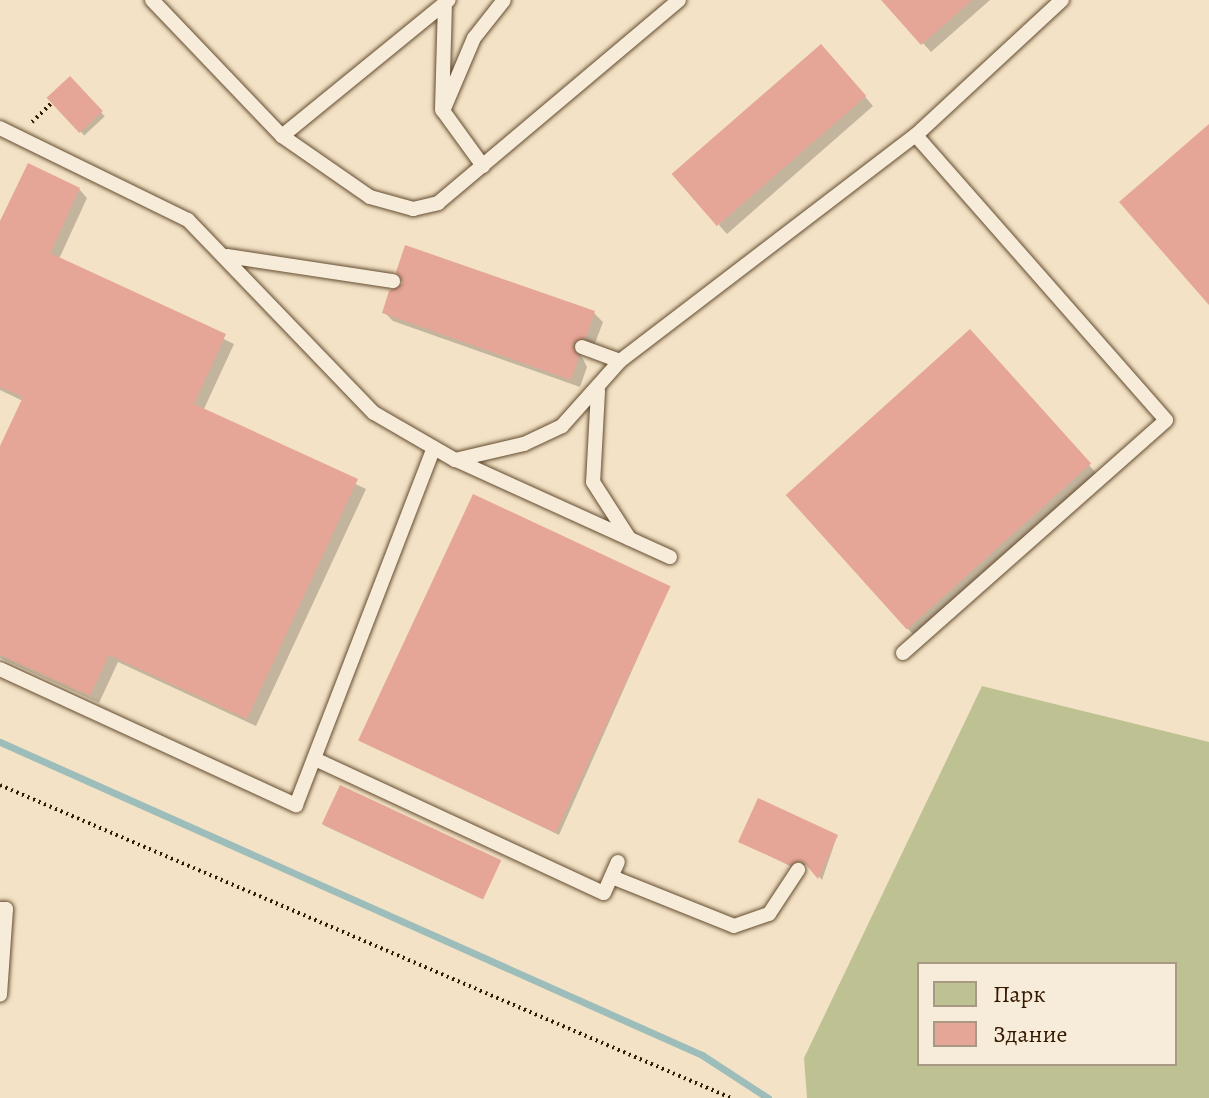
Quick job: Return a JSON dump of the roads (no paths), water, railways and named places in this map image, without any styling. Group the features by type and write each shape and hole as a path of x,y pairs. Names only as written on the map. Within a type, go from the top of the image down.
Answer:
{"lane":[{"path":"152,0 282,136 396,208 432,206 679,0"},
{"path":"484,0 503,0"},
{"path":"444,115 470,45 503,0"},
{"path":"455,460 544,437 599,387 620,361 916,135 1062,0"},
{"path":"282,136 447,2"},
{"path":"447,2 437,84 444,115 483,166"},
{"path":"0,128 19,134 154,198 226,256 374,413 433,450 670,557"},
{"path":"903,653 1166,420 916,135"},
{"path":"226,256 393,281"},
{"path":"582,347 620,361"},
{"path":"599,387 593,482 633,542"},
{"path":"0,669 296,805 317,760 433,450"},
{"path":"317,760 604,893 618,862"},
{"path":"612,877 710,921 745,925 776,907 798,870"},
{"path":"0,909 6,909 0,995"}],"waterway":[{"path":"0,742 702,1055 768,1098"}]}
